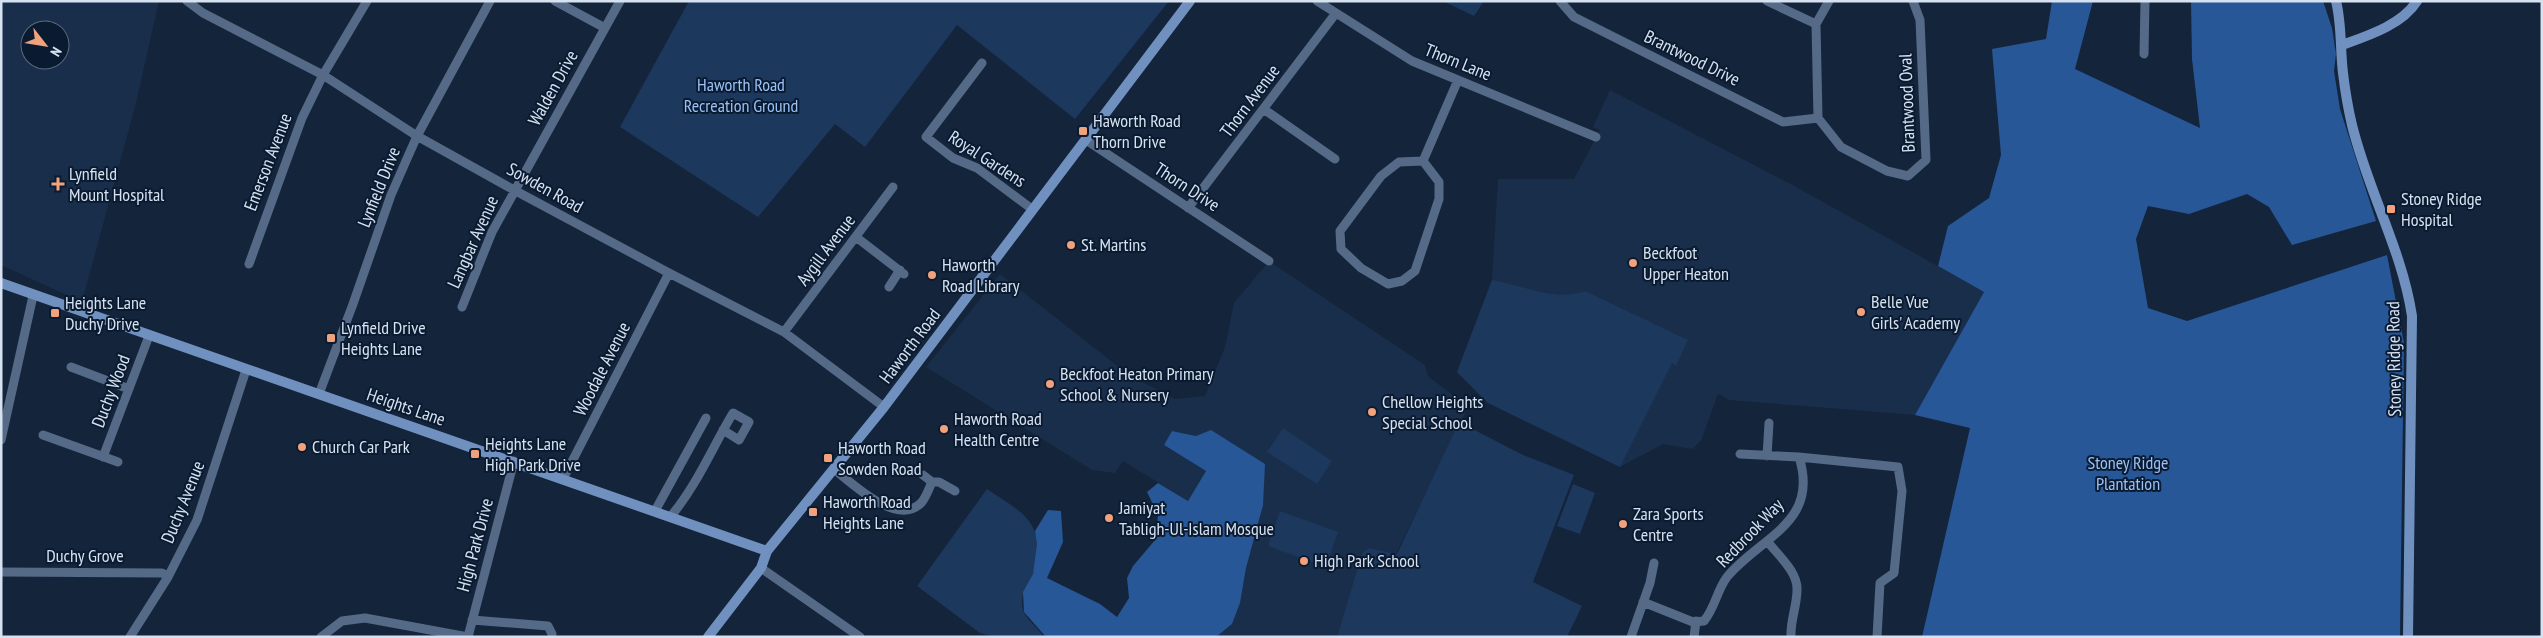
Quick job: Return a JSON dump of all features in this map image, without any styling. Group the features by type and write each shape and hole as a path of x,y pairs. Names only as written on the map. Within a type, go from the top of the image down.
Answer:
{"street":[{"name":"Sowden Road","path":"187,1 203,13 323,75 417,136 514,190 784,332 884,407"},
{"name":"Emerson Avenue","path":"249,264 302,118 323,75 367,1"},
{"name":"Lynfield Drive","path":"318,394 354,304 391,195 417,136 490,1"},
{"path":"555,1 605,28"},
{"name":"Walden Drive","path":"514,190 620,1"},
{"name":"Haworth Road","path":"708,637 761,568 767,551 884,407 1190,1"},
{"name":"Thorn Lane","path":"1317,1 1412,61 1596,137"},
{"name":"Brantwood Drive","path":"1560,1 1574,17 1783,122 1818,118"},
{"path":"1767,1 1816,24"},
{"path":"1818,118 1816,24 1829,1"},
{"name":"Brantwood Oval","path":"1818,118 1841,147 1887,171 1908,176 1926,160 1920,20 1913,1"},
{"path":"2144,54 2145,1"},
{"name":"Stoney Ridge Road","path":"2336,1 2342,45 2342,72 2352,125 2371,189 2407,285 2412,316 2408,637"},
{"path":"2342,45 2390,25 2412,9 2416,1"},
{"name":"Thorn Avenue","path":"1188,208 1265,110 1336,13"},
{"name":"Royal Gardens","path":"982,62 926,137 953,158 977,168 1032,209"},
{"path":"1423,161 1458,80"},
{"path":"1265,110 1335,159"},
{"name":"Thorn Drive","path":"1086,140 1269,262"},
{"path":"1423,161 1439,182 1439,199 1414,271 1402,281 1388,284 1362,268 1340,249 1340,231 1381,176 1398,162 1423,161"},
{"name":"Aygill Avenue","path":"784,332 893,187"},
{"name":"Langbar Avenue","path":"462,307 492,232 514,190"},
{"path":"856,237 902,272 889,287"},
{"name":"Woodale Avenue","path":"563,479 669,273"},
{"name":"Heights Lane","path":"1,283 33,296 514,461 767,551"},
{"path":"1,440 33,296"},
{"name":"Duchy Wood","path":"103,457 149,336"},
{"path":"71,367 129,389"},
{"name":"Duchy Avenue","path":"130,637 168,577 197,520 246,370"},
{"path":"655,511 706,418"},
{"path":"1767,456 1769,423"},
{"path":"671,516 687,497 723,430"},
{"path":"43,435 118,462"},
{"path":"1740,454 1798,457 1898,467 1902,490 1894,573 1880,583 1877,637"},
{"name":"Redbrook Way","path":"1696,622 1704,621 1710,614 1727,577 1796,514 1803,472 1798,457"},
{"name":"High Park Drive","path":"468,637 514,461"},
{"path":"834,469 884,506 899,510 912,510 922,502 932,482"},
{"path":"923,475 932,482 939,482 955,491"},
{"path":"1767,542 1790,568 1798,589 1790,625 1791,637"},
{"path":"1631,637 1654,563"},
{"path":"761,568 860,637"},
{"name":"Duchy Grove","path":"1,572 162,573 168,577"},
{"path":"1643,602 1696,622 1694,637"},
{"path":"321,637 342,622 365,618 468,637"},
{"path":"472,620 548,626 552,634"}],"shaded area":[{"name":"Lynfield Mount Hospital","path":"1,1 159,1 136,103 82,302 1,265"},
{"name":"Beckfoot Upper Heaton","path":"1610,90 1800,189 1984,292 1915,415 1730,400 1718,394 1701,441 1692,449 1663,444 1620,467 1488,403 1457,372 1492,280 1498,179 1574,179 1600,130 1593,127"},
{"path":"1269,261 1425,365 1428,376 1468,407 1396,554 1369,548 1362,553 1337,637 1216,637 1232,624 1240,603 1246,568 1196,436 1172,431 1164,445 1206,471 1188,501 1123,461 1115,473 1092,470 926,367 1000,274 1129,375 1175,399 1205,396 1225,347 1234,303"}],"green space":[{"name":"Haworth Road Recreation Ground","path":"689,1 1169,1 1075,119 957,25 865,147 835,124 758,217 620,127"},
{"path":"1443,1 1484,1 1474,16"},
{"name":"Stoney Ridge Plantation","path":"2052,1 2093,1 2075,69 2200,128 2192,59 2191,1 2323,1 2332,28 2336,54 2334,71 2340,109 2376,221 2292,245 2269,207 2247,194 2189,214 2148,206 2136,239 2148,308 2187,321 2387,255 2404,343 2400,637 1922,637 1970,428 1915,415 1984,292 1938,266 1948,226 1989,198 2001,155 1992,49 2046,39"},
{"path":"1492,280 1550,294 1573,294 1585,291 1688,340 1676,366 1672,363 1620,467 1488,403 1457,372"},
{"path":"1459,422 1521,454 1574,475 1533,582 1582,606 1567,637 1337,637 1362,553 1369,548 1397,554"},
{"path":"1283,428 1332,461 1317,484 1267,452"},
{"path":"1211,430 1265,464 1263,505 1246,568 1240,603 1232,624 1216,637 1045,636 1024,612 1023,592 1033,574 1037,544 1035,531 1048,510 1061,511 1063,542 1047,578 1100,604 1117,617 1129,598 1127,578 1133,566 1156,539 1158,515 1147,492 1158,483 1188,501 1206,471 1164,445 1172,431 1196,436"},
{"path":"1573,484 1595,493 1580,534 1557,526"},
{"path":"987,489 1021,513 1035,531 1037,557 1033,574 1023,594 1022,604 1025,613 1044,637 995,637 980,633 917,586"},
{"path":"1280,511 1338,532 1326,567 1268,546"}],"place":[{"name":"Haworth Road Thorn Drive","path":"1083,131"},
{"name":"Lynfield Mount Hospital","path":"58,184"},
{"name":"Stoney Ridge Hospital","path":"2391,209"},
{"name":"St. Martins","path":"1071,245"},
{"name":"Beckfoot Upper Heaton","path":"1633,263"},
{"name":"Haworth Road Library","path":"932,275"},
{"name":"Belle Vue Girls' Academy","path":"1861,312"},
{"name":"Heights Lane Duchy Drive","path":"55,313"},
{"name":"Lynfield Drive Heights Lane","path":"331,338"},
{"name":"Beckfoot Heaton Primary School & Nursery","path":"1050,384"},
{"name":"Chellow Heights Special School","path":"1372,412"},
{"name":"Haworth Road Health Centre","path":"944,429"},
{"name":"Church Car Park","path":"302,447"},
{"name":"Heights Lane High Park Drive","path":"475,454"},
{"name":"Haworth Road Sowden Road","path":"828,458"},
{"name":"Haworth Road Heights Lane","path":"813,512"},
{"name":"Jamiyat Tabligh-Ul-Islam Mosque","path":"1109,518"},
{"name":"Zara Sports Centre","path":"1623,524"},
{"name":"High Park School","path":"1304,561"}]}
